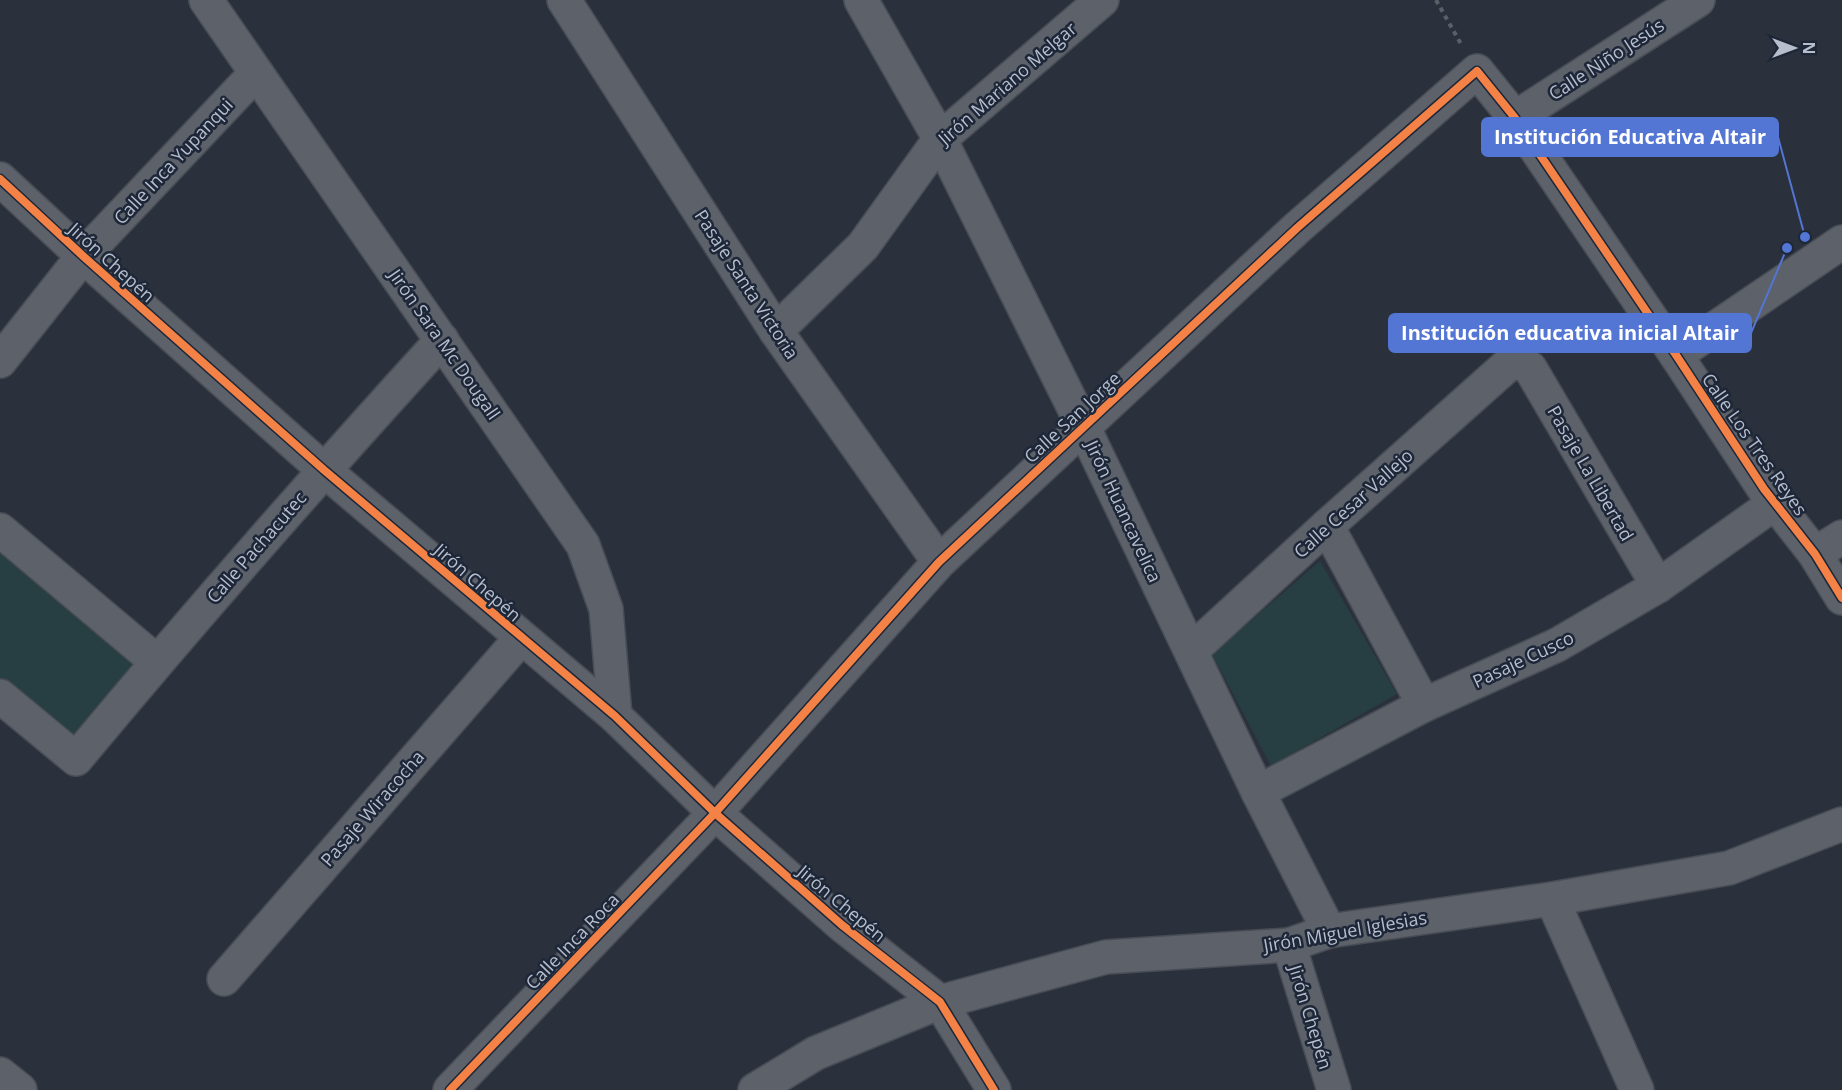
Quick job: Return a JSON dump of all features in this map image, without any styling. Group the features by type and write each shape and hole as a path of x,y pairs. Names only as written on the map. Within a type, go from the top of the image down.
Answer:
{"street":[{"name":"Jirón Sara Mc Dougall","path":"206,0 584,545 606,609 615,716"},
{"name":"Pasaje Santa Victoria","path":"564,0 776,332 939,562"},
{"name":"Jirón Huancavelica","path":"861,0 940,139 1083,426 1258,792 1329,931"},
{"name":"Jirón Mariano Melgar","path":"776,332 863,246 940,139 1102,0"},
{"name":"Calle Niño Jesús","path":"1515,118 1698,0"},
{"name":"Calle Los Tres Reyes","path":"1477,71 1515,118 1764,489 1815,554 1842,598"},
{"name":"Calle San Jorge","path":"715,813 939,562 1297,228 1477,71"},
{"name":"Calle Inca Yupanqui","path":"0,361 83,256 256,73"},
{"name":"Jirón Chepén","path":"0,179 83,256 324,470 615,716 715,813 842,925 940,1002"},
{"path":"1676,355 1842,242"},
{"name":"Calle Pachacutec","path":"0,696 76,759 324,470 442,340"},
{"name":"Calle Cesar Vallejo","path":"1191,651 1510,363 1520,363"},
{"name":"Pasaje La Libertad","path":"1520,363 1530,368 1658,586"},
{"name":"Pasaje Cusco","path":"1258,792 1424,705 1557,645 1658,586 1775,503"},
{"path":"1327,526 1424,705"},
{"path":"0,530 157,662"},
{"path":"1815,554 1842,537"},
{"name":"Pasaje Wiracocha","path":"224,979 521,638"},
{"name":"Calle Inca Roca","path":"450,1090 715,813"},
{"name":"Jirón Miguel Iglesias","path":"755,1090 816,1053 940,1002 1106,957 1289,945 1329,931 1552,899 1729,868 1842,824"},
{"path":"1552,899 1637,1090"},
{"name":"Jirón Chepén","path":"1289,945 1334,1090"},
{"path":"940,1002 994,1090"},
{"path":"0,1074 20,1090"}],"path":[{"path":"1436,0 1477,71"}],"green space":[{"path":"0,549 138,661 74,740 0,677"},
{"path":"1320,561 1397,694 1271,766 1212,654"}],"cycle path":[{"path":"450,1090 715,813 939,562 1297,228 1477,71 1515,118 1764,489 1815,554 1842,598"},
{"path":"0,179 83,256 324,470 615,716 715,813 842,925 940,1002 994,1090"}],"place":[{"name":"Institución Educativa Altair","path":"1805,237"},
{"name":"Institución educativa inicial Altair","path":"1787,248"}]}
